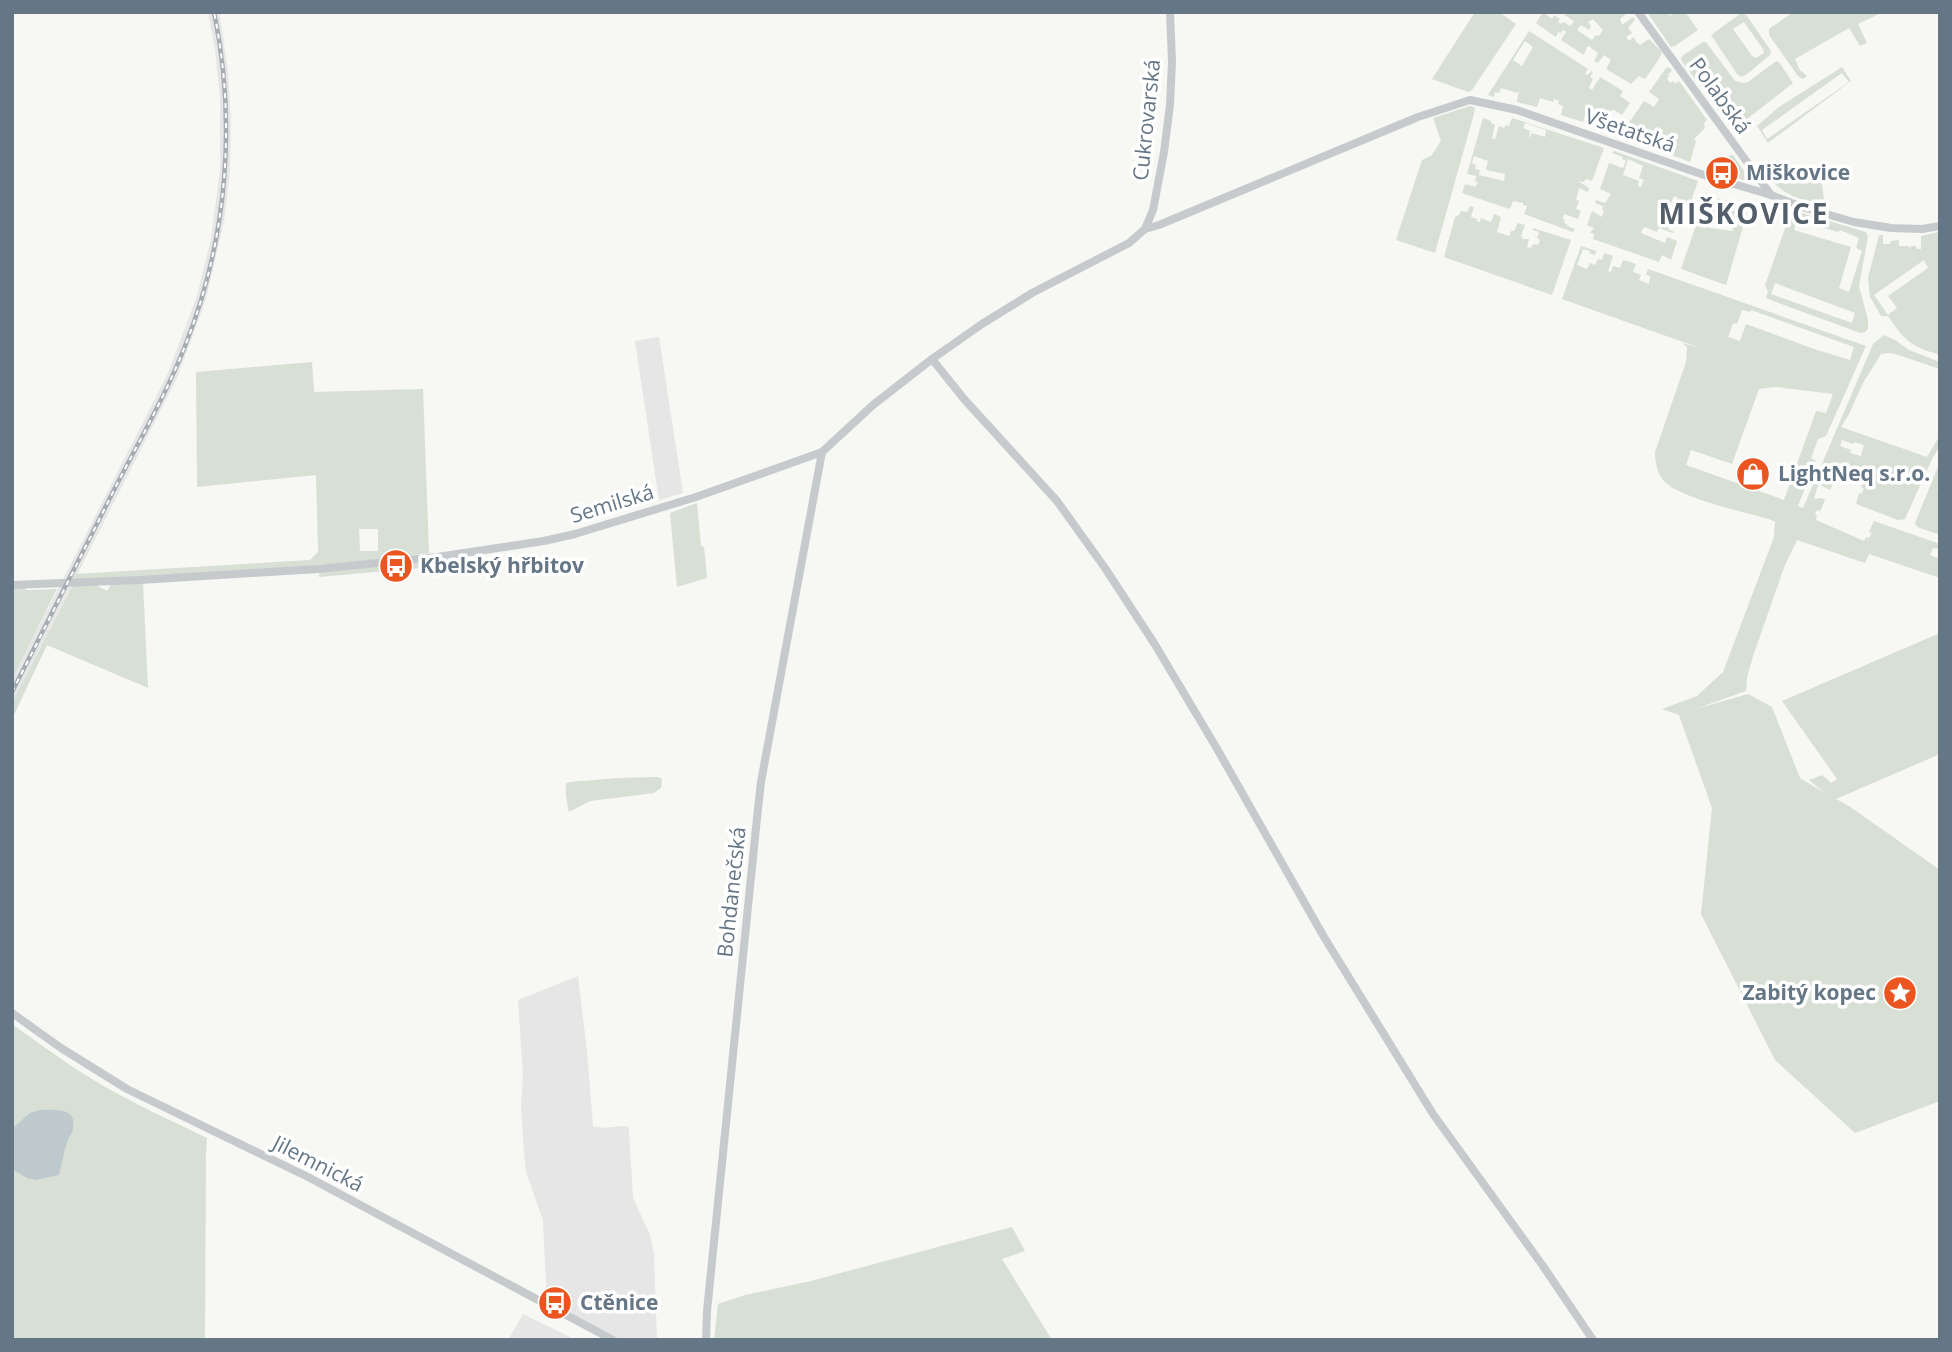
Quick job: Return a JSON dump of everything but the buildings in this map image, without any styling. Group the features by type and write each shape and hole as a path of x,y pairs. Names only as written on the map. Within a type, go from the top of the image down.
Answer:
{"street":[{"name":"Cukrovarská","path":"1145,229 1153,210 1170,105 1170,12"},
{"name":"Polabská","path":"1638,12 1771,195"},
{"name":"Semilská","path":"12,584 140,580 320,569 437,557 575,534 696,497 822,452 873,405 982,324 1022,299 1129,243 1145,229 1163,224 1418,117 1459,102 1477,100"},
{"name":"Všetatská","path":"1477,100 1517,110 1707,176 1771,195"},
{"path":"1771,195 1802,208 1877,227 1922,229 1940,226"},
{"path":"932,359 964,399 1057,501 1105,568 1154,643 1324,937 1425,1103 1593,1340"},
{"name":"Bohdanečská","path":"706,1340 761,782 822,452"},
{"name":"Jilemnická","path":"12,1013 61,1048 127,1089 308,1177 613,1340"}],"shaded area":[{"path":"208,12 219,12 228,71 231,122 230,171 224,221 206,299 177,378 12,703 12,680 168,373 197,296 211,239 220,170 220,97"},
{"path":"1475,12 1499,12 1516,24 1472,90 1468,92 1432,79"},
{"path":"1543,12 1552,19 1554,15 1560,19 1558,22 1570,26 1574,21 1560,12 1629,12 1620,19 1622,25 1633,17 1635,20 1628,28 1632,33 1626,37 1629,41 1634,37 1640,45 1649,39 1662,52 1645,79 1639,76 1631,84 1606,69 1611,60 1604,55 1598,63 1594,61 1598,53 1589,46 1584,55 1561,40 1566,32 1563,30 1558,32 1556,37 1536,23","holes":["1593,19 1603,30 1592,40 1577,30 1581,25 1592,32 1588,22"]},
{"path":"1647,12 1667,12 1670,16 1675,12 1685,12 1698,30 1671,47"},
{"path":"1793,12 1883,12 1858,24 1867,43 1860,46 1849,28 1795,59 1800,70 1807,76 1803,79 1798,76 1769,35 1769,29"},
{"path":"1740,14 1744,14 1771,51 1770,55 1741,77 1711,35","holes":["1744,22 1764,53 1756,58 1752,56 1733,29"]},
{"path":"1529,31 1588,69 1585,74 1593,72 1589,88 1592,90 1600,77 1623,91 1620,96 1630,103 1622,115 1613,109 1606,119 1596,115 1598,110 1592,108 1590,114 1586,113 1583,122 1561,115 1563,106 1554,99 1553,102 1540,98 1537,107 1517,102 1519,91 1517,93 1501,88 1499,93 1495,92 1494,97 1488,95","holes":["1525,41 1533,47 1522,66 1513,60"]},
{"path":"1706,42 1735,81 1748,82 1776,61 1793,83 1733,130 1681,60 1682,56"},
{"path":"1669,67 1672,71 1667,79 1675,84 1679,81 1707,120 1704,123 1705,128 1694,139 1696,141 1690,162 1669,154 1669,141 1663,139 1659,150 1640,143 1643,135 1626,127 1644,101 1654,107 1659,99 1649,92"},
{"path":"1842,67 1851,81 1768,143 1757,126 1779,107","holes":["1842,73 1849,82 1767,139 1762,130"]},
{"path":"1470,106 1475,110 1435,253 1396,240 1422,160 1431,156 1441,141 1433,118"},
{"path":"1483,118 1495,125 1492,139 1495,139 1499,126 1509,126 1512,118 1604,148 1592,181 1578,181 1589,188 1588,192 1579,188 1576,209 1581,211 1578,219 1564,214 1564,223 1575,229 1573,232 1524,214 1527,206 1523,203 1513,201 1510,209 1462,193 1465,184 1475,187 1478,183 1475,181 1476,176 1467,174","holes":["1525,123 1546,130 1545,137 1532,133 1529,139 1530,131 1523,128","1474,156 1488,161 1486,170 1505,174 1504,181 1479,175 1480,170 1475,169 1476,165 1472,163"]},
{"path":"1614,151 1698,181 1689,207 1675,207 1678,198 1674,196 1670,212 1685,218 1684,222 1674,219 1668,229 1673,233 1659,228 1657,232 1644,227 1641,233 1665,243 1667,237 1677,241 1671,260 1662,255 1659,262 1593,239 1594,234 1590,233 1594,228 1587,225 1592,211 1602,217 1603,206 1595,203 1596,200 1605,203 1611,194 1600,189 1609,163 1623,168 1626,161 1612,153","holes":["1628,159 1643,166 1639,178 1644,180 1641,187 1638,186 1639,181 1623,175"]},
{"path":"1733,155 1747,179 1743,180 1726,172 1734,161 1728,156"},
{"path":"1798,167 1806,184 1821,178 1825,206 1785,192 1765,173"},
{"path":"1718,198 1726,201 1724,209 1747,213 1726,285 1681,269 1704,202 1715,204","holes":["1716,212 1722,213 1721,219 1732,221 1733,231 1709,228 1711,218 1715,218"]},
{"path":"1470,206 1474,207 1471,217 1477,219 1476,221 1480,222 1481,218 1491,222 1494,214 1501,217 1497,232 1509,236 1518,223 1525,225 1521,236 1523,239 1529,239 1527,247 1538,245 1540,240 1537,238 1539,232 1533,228 1571,240 1552,295 1444,257 1455,217 1461,211 1467,212"},
{"path":"1792,210 1866,232 1868,237 1859,286 1868,320 1868,329 1865,332 1860,333 1766,297 1768,292 1765,285 1788,220 1779,217 1781,211","holes":["1797,220 1838,232 1840,230 1859,238 1856,248 1862,251 1849,292 1839,288 1851,247 1794,230","1775,283 1855,313 1852,323 1771,294"]},
{"path":"1939,232 1940,355 1909,342 1888,316 1881,316 1870,297 1868,278 1879,235 1883,235 1883,244 1899,240 1899,246 1916,246 1917,249 1921,249 1921,236","holes":["1924,260 1928,268 1888,296 1897,308 1888,315 1874,295"]},
{"path":"1581,246 1596,251 1595,255 1583,249 1577,265 1587,269 1590,263 1595,265 1598,259 1602,260 1604,253 1613,256 1608,271 1611,272 1613,266 1620,268 1623,260 1636,264 1633,272 1641,275 1639,280 1649,284 1650,276 1646,275 1648,269 1866,346 1826,436 1818,439 1811,458 1816,461 1798,506 1803,508 1873,344 1884,335 1909,350 1940,362 1940,369 1895,354 1881,354 1841,427 1927,457 1940,435 1940,446 1905,519 1898,520 1856,504 1859,493 1864,489 1861,487 1863,483 1841,470 1838,474 1835,473 1830,490 1819,482 1814,499 1825,500 1820,511 1817,510 1815,514 1816,520 1864,541 1872,533 1869,532 1874,521 1940,544 1940,549 1933,548 1930,555 1940,559 1940,578 1869,554 1865,563 1797,540 1785,565 1754,653 1746,691 1695,709 1748,694 1772,707 1800,778 1825,793 1809,780 1822,775 1831,783 1837,779 1782,701 1940,633 1940,754 1836,799 1940,870 1940,1101 1855,1133 1775,1060 1701,914 1712,808 1679,715 1662,709 1697,696 1723,672 1774,537 1775,522 1685,494 1665,482 1658,472 1655,452 1686,362 1687,347 1682,343 1700,348 1562,299","holes":["1742,310 1751,310 1854,347 1850,360 1746,324 1740,341 1728,337","1776,387 1833,394 1826,413 1816,411 1784,500 1686,465 1691,450 1732,464 1759,389","1842,440 1864,445 1861,456 1840,446"]},
{"path":"659,337 683,493 659,500 635,341"},
{"path":"312,362 314,392 423,389 429,553 295,567 71,581 75,574 310,560 318,552 316,475 197,487 196,372","holes":["359,529 378,529 378,551 360,551"]},
{"path":"1940,462 1940,482 1937,489 1940,491 1940,535 1917,527 1915,523"},
{"path":"697,503 707,578 677,587 670,513"},
{"path":"437,557 430,567 319,577 320,569"},
{"path":"143,583 148,688 47,645 12,719 12,703 72,586 96,585 107,591 111,585"},
{"path":"25,587 26,590 57,589 12,680 12,588"},
{"path":"658,777 662,779 661,788 654,793 590,801 569,812 566,783"},
{"path":"578,976 593,1126 628,1127 633,1198 650,1235 654,1254 657,1340 619,1340 547,1303 543,1220 526,1172 524,1153 518,1000"},
{"path":"12,1024 97,1082 207,1138 205,1340 12,1340"},
{"path":"40,1110 67,1113 71,1116 73,1127 59,1175 36,1180 12,1169 12,1129 30,1113"},
{"path":"1012,1227 1025,1251 1002,1259 1052,1340 714,1340 718,1304"},
{"path":"523,1314 576,1340 508,1340"}],"railway":[{"path":"12,692 161,400 178,364 199,306 219,223 224,181 225,96 214,12"}],"place":[{"name":"Miškovice","path":"1722,173"},
{"name":"LightNeq s.r.o.","path":"1753,474"},
{"name":"Kbelský hřbitov","path":"396,566"},
{"name":"Zabitý kopec","path":"1900,993"},
{"name":"Ctěnice","path":"555,1303"}],"district":[{"name":"MIŠKOVICE","path":"1744,214"}]}
